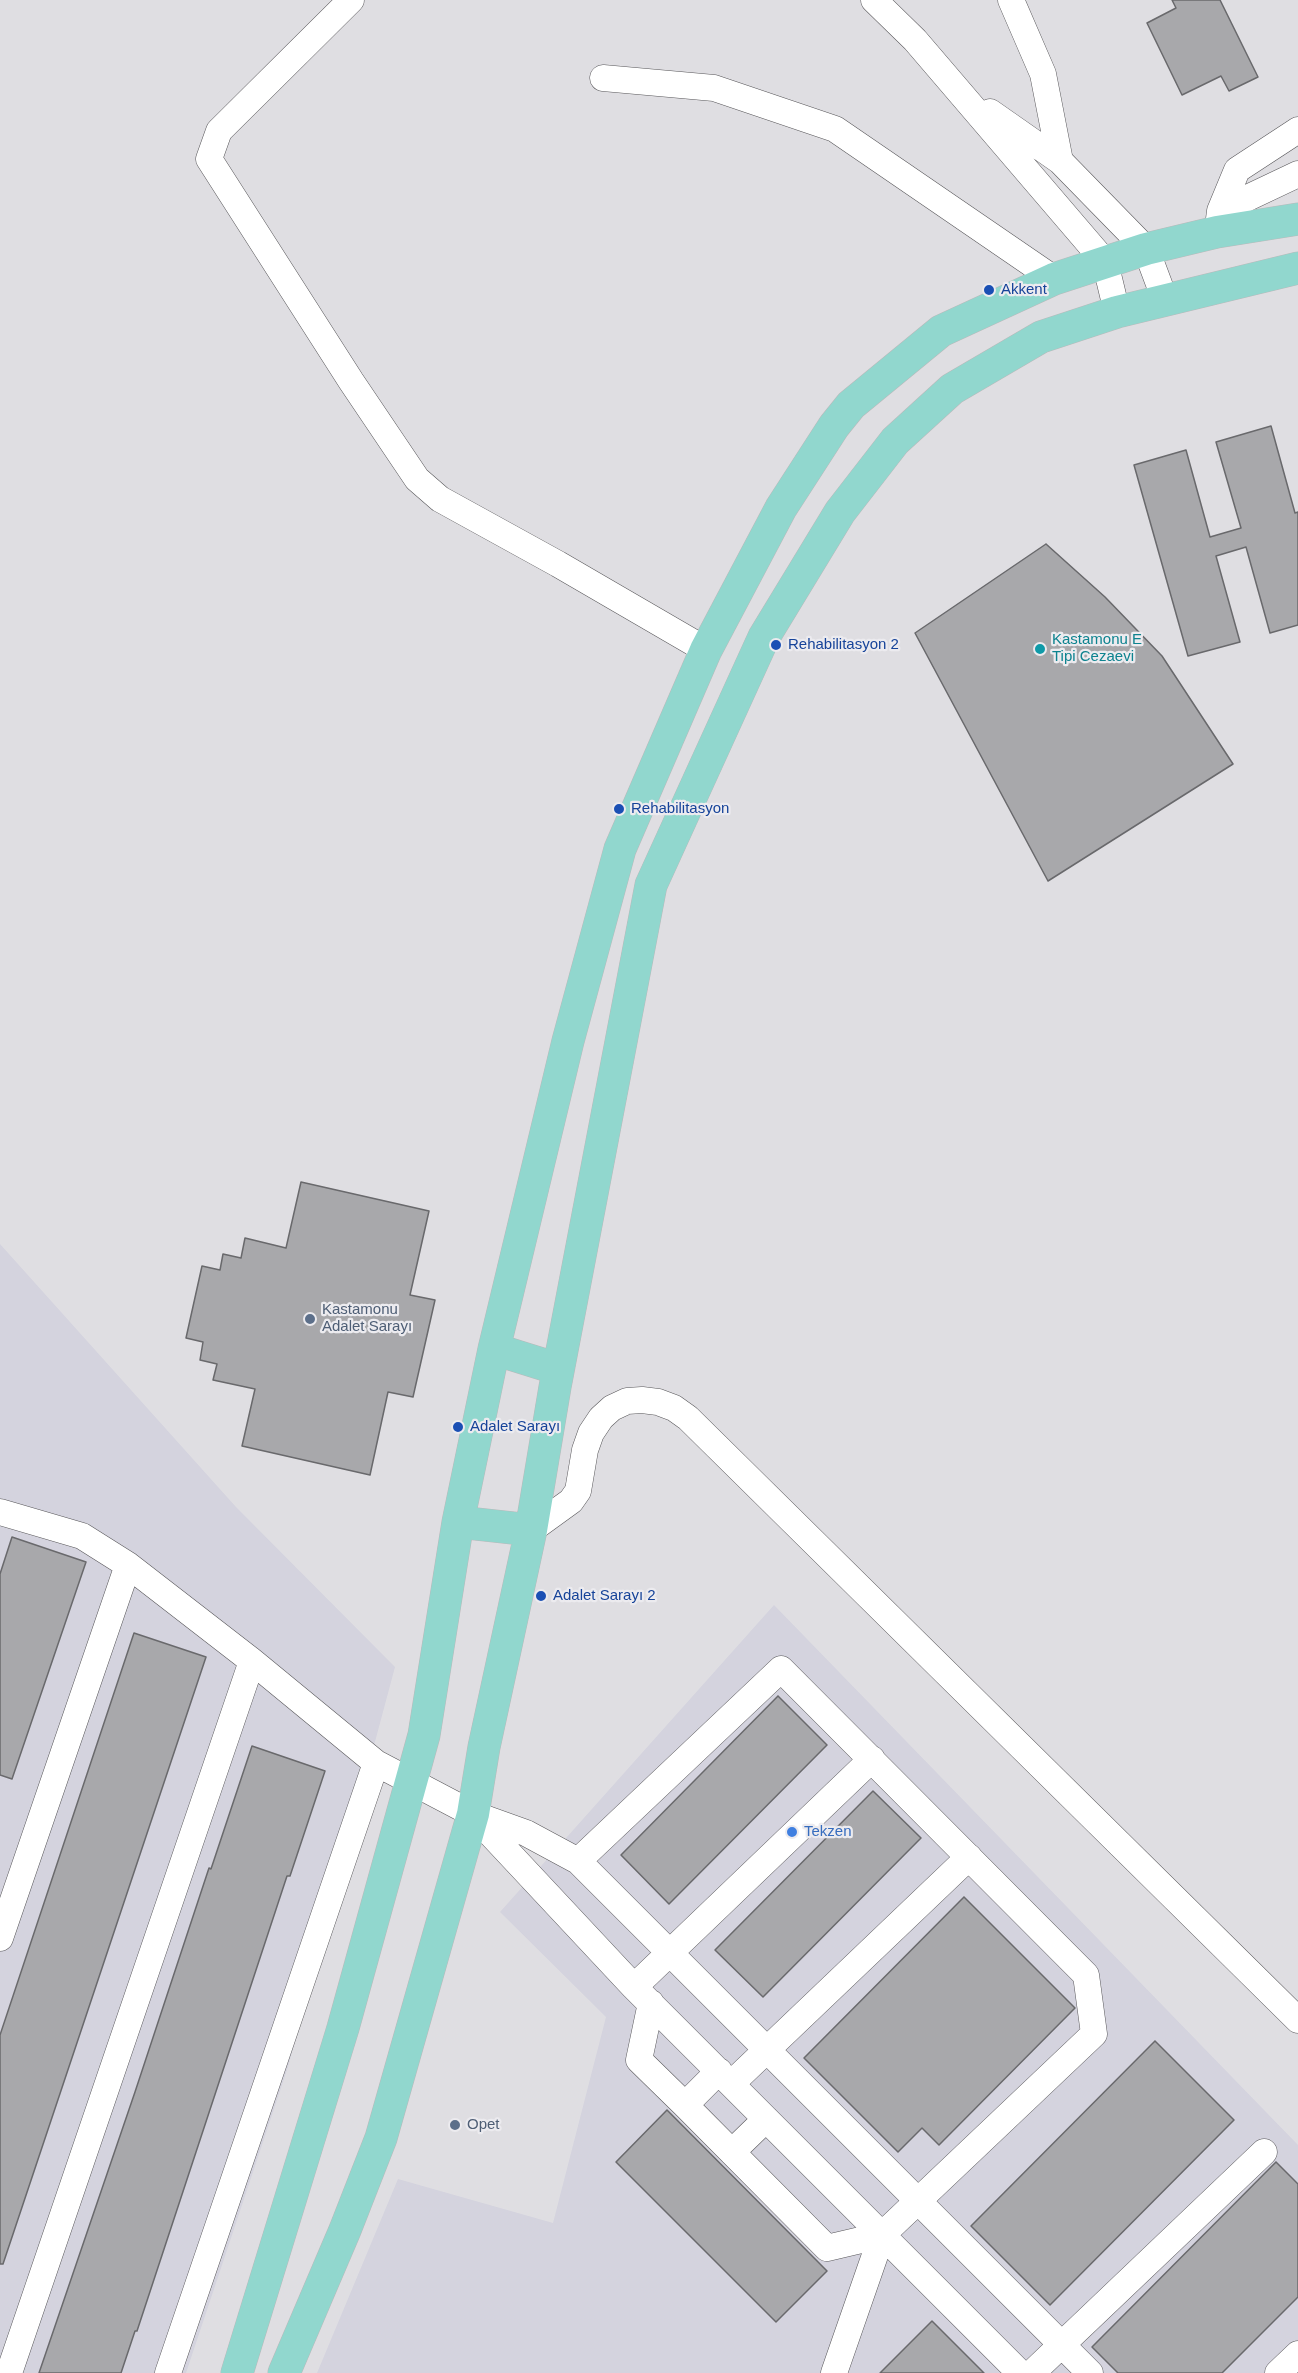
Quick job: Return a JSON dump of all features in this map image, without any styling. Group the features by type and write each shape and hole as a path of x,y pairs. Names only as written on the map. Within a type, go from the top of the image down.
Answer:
{"main road":[{"path":"237,2373 343,2028 412,1784 424,1735 458,1522 494,1349 568,1041 620,849 705,650 781,508 834,426 851,405 941,330 1054,279 1146,249 1219,221 1298,219"},
{"path":"284,2373 345,2230 381,2138 473,1814 484,1747 531,1530 558,1369 651,885 765,637 840,512 895,441 952,389 1041,337 1118,312 1298,268"},
{"path":"494,1349 558,1369"},
{"path":"458,1522 531,1530"}],"street":[{"path":"351,0 219,130 209,159 351,381 417,479 440,499 558,564 705,650"},
{"path":"874,0 915,40 1105,262 1118,312"},
{"path":"1011,0 1043,74 1060,160"},
{"path":"603,78 714,88 835,129 1054,279"},
{"path":"958,89 1060,160 1146,249 1165,300"},
{"path":"1219,221 1237,170 1298,130"},
{"path":"1219,221 1298,174"},
{"path":"531,1530 571,1501 578,1491 585,1450 591,1433 601,1418 612,1408 627,1401 650,1401 674,1408 688,1418 1298,2020"},
{"path":"0,1512 82,1536 128,1565 252,1660 376,1763 412,1784 473,1814 526,1833 578,1861 1090,2373"},
{"path":"0,1938 128,1565"},
{"path":"9,2373 252,1660"},
{"path":"578,1861 781,1669 1086,1975 1094,2034 882,2235 834,2373"},
{"path":"872,1759 669,1951 642,1995 639,2060 827,2248 882,2235"},
{"path":"168,2373 376,1763"},
{"path":"473,1814 642,1995 1020,2373"},
{"path":"685,2105 766,2049 969,1857"},
{"path":"732,2152 766,2119"},
{"path":"1032,2373 1264,2152"},
{"path":"1278,2373 1298,2354"}],"shaded area":[{"path":"0,1244 236,1507 395,1667 288,2067 186,2373 0,2373"},
{"path":"774,1605 1298,2145 1298,2373 317,2373 398,2179 553,2223 606,2017 500,1912"}],"building":[{"path":"1172,0 1220,0 1258,77 1229,91 1221,76 1182,95 1147,23 1176,8"},
{"path":"1271,426 1295,513 1298,512 1298,625 1270,633 1246,547 1216,556 1240,642 1188,656 1134,465 1186,450 1210,537 1241,528 1216,442"},
{"name":"Kastamonu E Tipi Cezaevi","path":"1046,544 1105,597 1162,656 1233,764 1048,881 915,633"},
{"name":"Kastamonu Adalet Sarayı","path":"301,1182 429,1211 410,1295 435,1300 413,1397 388,1392 370,1475 242,1446 255,1389 213,1380 217,1364 200,1360 203,1342 186,1338 202,1266 220,1270 223,1254 241,1258 245,1238 286,1248"},
{"path":"12,1537 86,1562 12,1779 0,1775 0,1574"},
{"path":"134,1633 206,1657 3,2264 0,2264 0,2035"},
{"path":"778,1696 827,1745 669,1904 621,1855"},
{"path":"252,1746 325,1771 290,1876 287,1876 137,2331 135,2331 121,2373 39,2373 209,1868 211,1869"},
{"path":"873,1791 921,1838 763,1997 715,1950"},
{"path":"964,1897 1075,2008 939,2145 922,2128 898,2152 804,2058"},
{"path":"1155,2041 1234,2120 1050,2305 971,2226"},
{"path":"667,2110 827,2271 776,2322 616,2162"},
{"path":"1276,2162 1298,2184 1298,2297 1222,2373 1118,2373 1092,2347"},
{"path":"932,2321 984,2373 880,2373"}],"place":[{"name":"Akkent","path":"989,290"},
{"name":"Rehabilitasyon 2","path":"776,645"},
{"name":"Kastamonu E Tipi Cezaevi","path":"1040,649"},
{"name":"Rehabilitasyon","path":"619,809"},
{"name":"Kastamonu Adalet Sarayı","path":"310,1319"},
{"name":"Adalet Sarayı","path":"458,1427"},
{"name":"Adalet Sarayı 2","path":"541,1596"},
{"name":"Tekzen","path":"792,1832"},
{"name":"Opet","path":"455,2125"}]}
